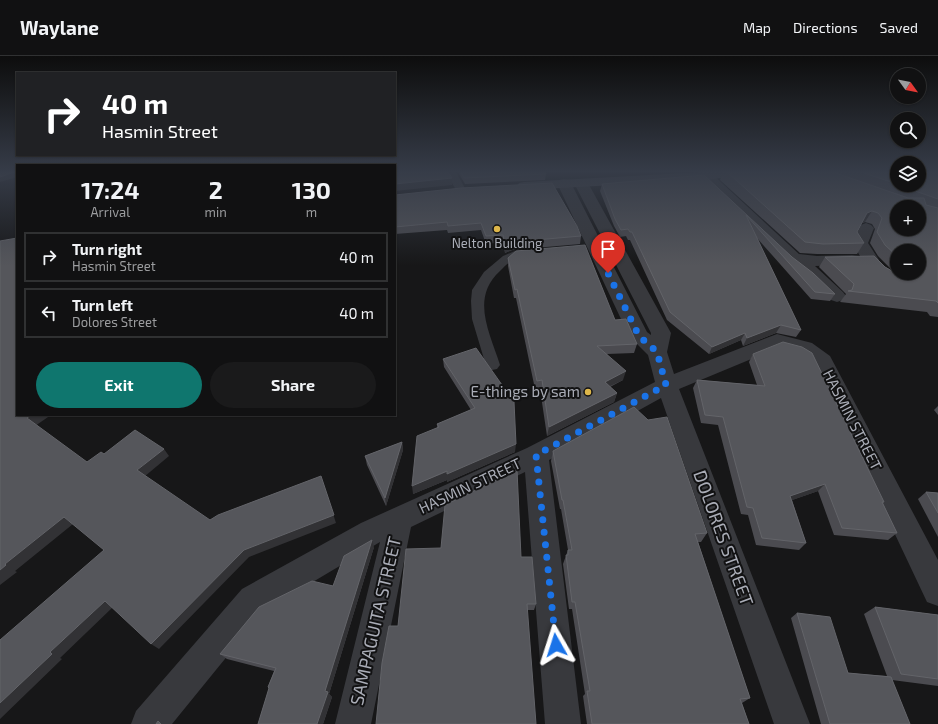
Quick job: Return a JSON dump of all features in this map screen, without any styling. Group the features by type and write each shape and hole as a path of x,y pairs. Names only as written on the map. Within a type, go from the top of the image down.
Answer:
{"street":[{"path":"571,203 588,248 639,336 657,352"},
{"name":"DOLORES STREET","path":"592,203 661,333 657,352 666,385 792,724"},
{"path":"735,203 794,258 816,275 837,296"},
{"path":"794,258 876,265 860,243 866,228"},
{"name":"HASMIN STREET","path":"150,724 253,600 371,532 536,455 666,385 777,341 805,348 823,361 938,590"},
{"path":"536,455 564,724"},
{"name":"SAMPAGUITA STREET","path":"353,724 399,518"}],"lane":[{"path":"492,365 478,308 478,292 482,282 512,254 550,251"}],"building":[{"path":"396,203 564,203 581,236 512,242 505,245 503,235 486,236 481,223 448,226 447,222 396,227"},
{"path":"609,203 734,203 792,257 813,273 835,294 815,292 746,215 801,330 781,325 747,338 745,333 712,347 670,312 632,232 628,229 621,230"},
{"path":"762,203 890,203 890,236 926,236 926,205 938,208 938,303 936,301 848,291 852,290 854,284 825,257 874,256 890,270 890,280 926,280 926,244 890,244 890,250 885,245 877,232 882,218 878,213 872,211 867,213 857,232 864,243 823,244 805,242"},
{"path":"16,238 16,416 30,416 27,418 87,462 101,452 104,454 135,430 164,449 137,470 210,520 218,515 321,476 334,515 244,550 151,644 105,601 50,652 52,654 0,703 0,640 104,550 64,517 5,564 6,565 0,570 0,241"},
{"path":"585,245 615,320 626,319 637,344 597,346 626,371 605,382 617,393 549,427 542,380 537,381 517,289 515,290 508,258 516,251"},
{"path":"783,342 802,347 812,353 884,502 882,502 897,533 842,528 825,484 790,496 806,543 762,538 753,508 747,507 723,417 705,415 697,380 765,386 753,354"},
{"path":"476,348 514,402 516,444 447,474 447,471 412,486 417,436 439,427 437,424 475,408 443,359"},
{"path":"634,407 648,420 667,417 707,533 695,534 750,698 740,699 749,724 592,724 587,691 590,691 575,602 572,602 566,555 568,555 568,550 572,550 553,451"},
{"path":"402,442 385,498 365,456"},
{"path":"517,470 521,557 532,557 536,604 527,604 536,724 376,724 382,663 389,626 398,626 406,549 441,548 445,505"},
{"path":"926,492 938,493 938,513"},
{"path":"372,540 325,691 328,692 317,724 258,724 269,688 268,687 276,668 220,654 259,607 312,581 333,586 344,556"},
{"path":"875,607 938,615 938,679 901,674"},
{"path":"797,613 830,617 848,673 891,677 910,724 830,724"}],"place":[{"name":"Nelton Building","path":"497,229"},
{"name":"E-things by sam","path":"588,392"}],"route":[{"path":"556,645 536,455 666,385 657,352 639,336 608,273"}]}
